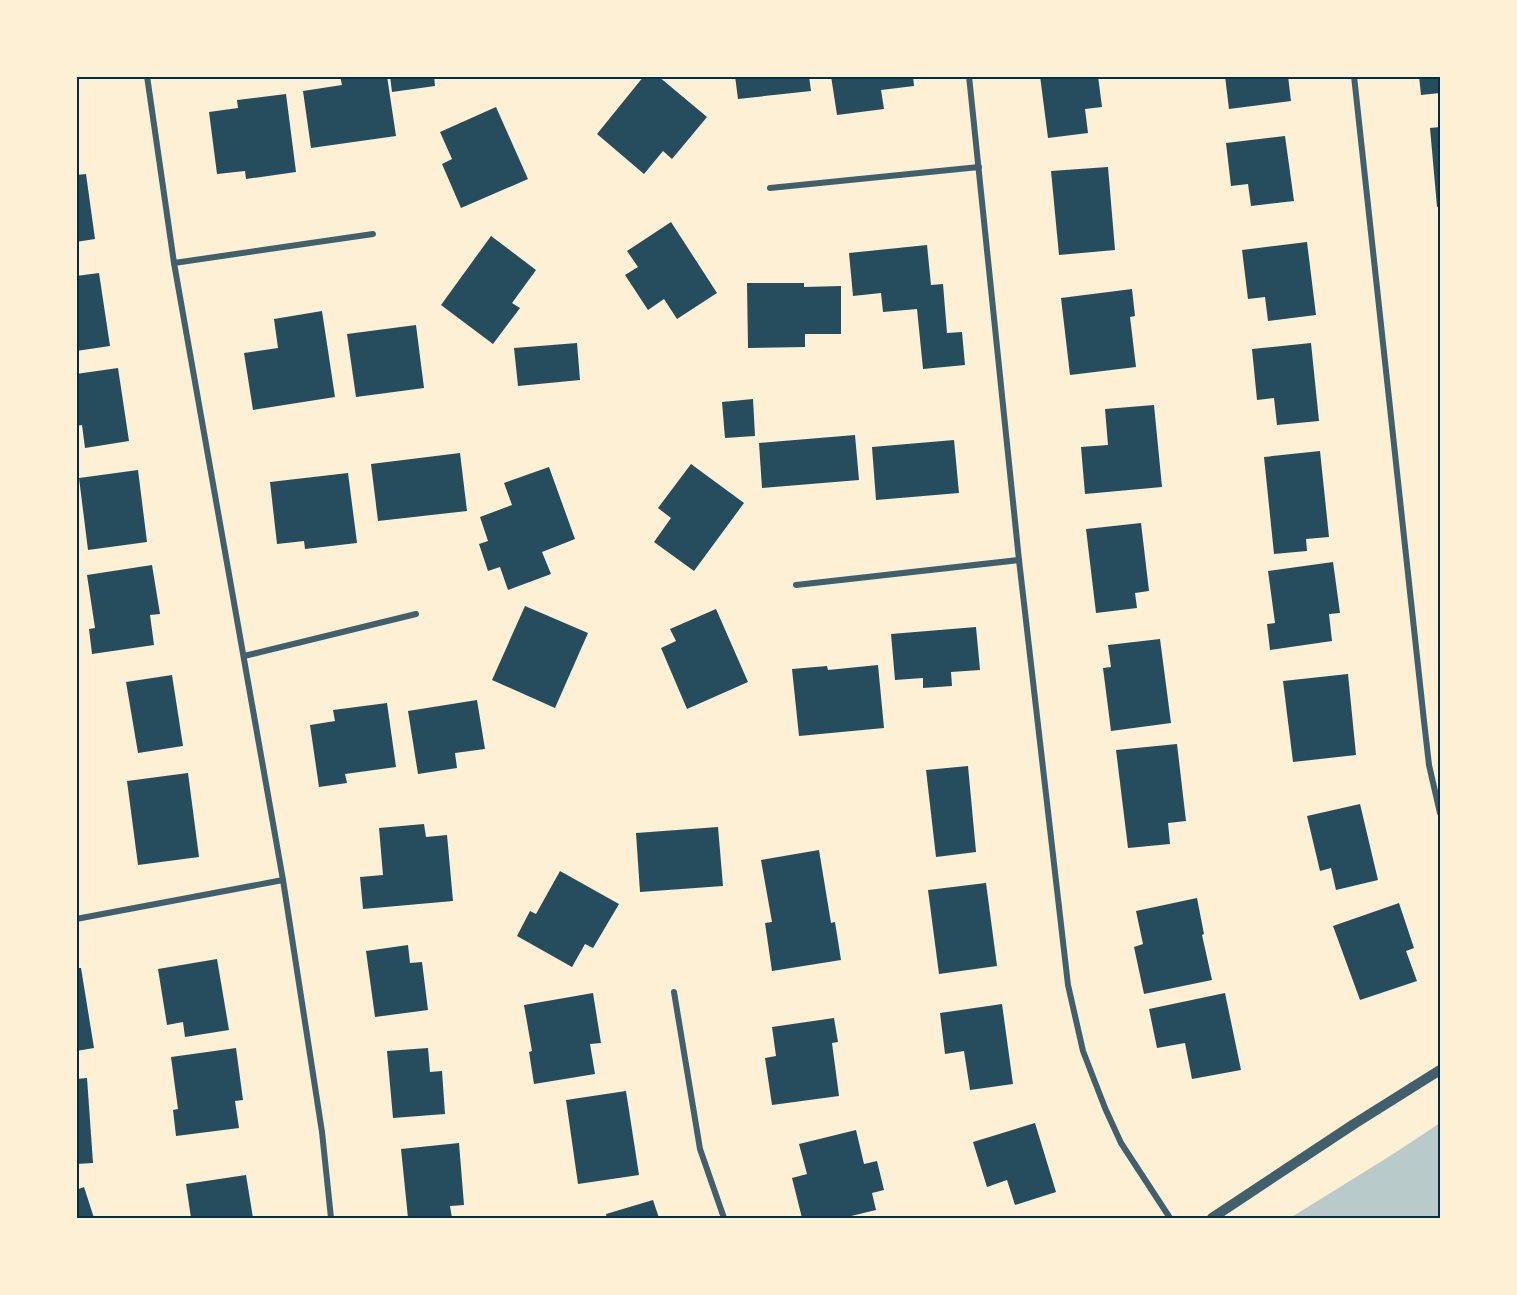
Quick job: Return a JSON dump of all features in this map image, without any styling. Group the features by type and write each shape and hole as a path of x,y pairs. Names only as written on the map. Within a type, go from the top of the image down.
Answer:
{"street":[{"path":"147,76 174,262 283,880 322,1132 331,1218"},
{"path":"969,76 1019,560 1068,985 1087,1060 1105,1108 1121,1143 1170,1218"},
{"path":"1354,76 1429,765 1440,813"},
{"path":"770,188 980,167"},
{"path":"174,262 373,234"},
{"path":"796,585 1019,560"},
{"path":"244,656 416,614"},
{"path":"76,919 283,880"},
{"path":"674,992 700,1149 724,1218"},
{"path":"1212,1218 1440,1070"}],"shaded area":[{"path":"1440,1123 1440,1218 1290,1218 1390,1156"}],"building":[{"path":"340,76 387,76 396,136 311,148 303,91 342,85"},
{"path":"390,76 434,76 435,86 392,92"},
{"path":"644,76 658,76 707,117 672,159 663,151 644,174 597,134"},
{"path":"735,76 809,76 811,91 738,99"},
{"path":"831,76 913,76 914,86 881,90 884,109 837,115"},
{"path":"1040,76 1098,76 1102,107 1085,109 1088,133 1048,138"},
{"path":"1225,76 1288,76 1291,101 1229,109"},
{"path":"1419,76 1440,76 1440,93 1421,95"},
{"path":"286,94 296,172 246,179 245,171 217,174 209,112 238,108 237,100"},
{"path":"496,107 528,179 461,208 442,164 452,159 440,132"},
{"path":"1440,127 1440,206 1437,207 1430,128"},
{"path":"1285,136 1294,201 1251,206 1248,184 1231,186 1226,143"},
{"path":"1108,167 1115,250 1059,255 1051,171"},
{"path":"86,174 95,239 76,242 76,175"},
{"path":"671,222 717,293 677,319 664,299 648,310 625,275 638,267 627,251"},
{"path":"491,236 536,270 512,303 520,308 493,344 441,305"},
{"path":"1307,242 1316,315 1268,321 1265,297 1248,299 1242,250"},
{"path":"927,245 931,285 943,284 947,333 962,332 965,365 923,369 917,309 883,312 881,293 853,296 849,253"},
{"path":"99,273 110,346 76,351 76,276"},
{"path":"747,283 804,283 804,287 841,286 841,334 805,334 805,347 748,348"},
{"path":"1132,289 1135,316 1130,317 1136,367 1070,375 1061,298"},
{"path":"322,311 335,397 253,410 244,353 278,348 274,319"},
{"path":"416,325 424,388 356,397 347,334"},
{"path":"577,343 580,380 518,386 514,348"},
{"path":"1311,343 1319,421 1277,425 1274,398 1257,400 1252,349"},
{"path":"118,368 129,441 85,448 82,425 76,426 76,374"},
{"path":"753,399 755,436 725,438 722,402"},
{"path":"1154,405 1162,487 1085,494 1081,447 1108,445 1105,409"},
{"path":"855,435 859,480 762,488 759,443"},
{"path":"954,440 959,493 876,500 872,447"},
{"path":"1320,451 1329,537 1306,539 1307,551 1274,554 1264,457"},
{"path":"460,453 467,511 378,521 371,464"},
{"path":"691,464 744,503 694,571 654,542 671,518 658,508"},
{"path":"549,467 575,539 542,552 551,574 508,590 500,567 488,571 479,544 488,541 480,517 512,505 504,483"},
{"path":"138,470 147,542 88,550 79,478"},
{"path":"348,473 357,543 305,549 304,541 277,544 270,482"},
{"path":"1141,523 1149,591 1135,593 1137,608 1096,613 1086,529"},
{"path":"1333,562 1340,613 1329,614 1332,641 1270,650 1267,624 1275,623 1268,571"},
{"path":"152,565 160,614 150,615 154,645 92,654 89,629 95,628 87,575"},
{"path":"525,606 588,633 555,708 492,680"},
{"path":"716,609 748,682 687,709 661,648 676,641 670,629"},
{"path":"976,627 980,670 951,672 952,686 923,688 923,678 895,680 891,634"},
{"path":"1160,639 1171,723 1111,731 1103,668 1111,667 1108,645"},
{"path":"878,665 884,728 799,736 792,669 827,666 828,670"},
{"path":"1348,674 1356,755 1293,762 1283,681"},
{"path":"172,675 183,746 138,753 126,682"},
{"path":"477,700 485,749 455,753 457,768 418,774 408,711"},
{"path":"387,703 396,767 345,774 347,783 319,787 310,725 335,721 333,710"},
{"path":"1177,744 1186,821 1168,823 1170,844 1128,848 1116,750"},
{"path":"968,766 976,852 936,857 926,770"},
{"path":"188,773 199,857 138,865 127,781"},
{"path":"1360,804 1378,880 1336,890 1331,868 1320,871 1307,816"},
{"path":"424,824 426,837 447,835 453,901 363,909 360,877 383,875 379,828"},
{"path":"718,827 723,886 640,892 636,833"},
{"path":"819,850 831,923 835,922 841,960 772,971 765,923 772,922 761,860"},
{"path":"560,871 619,904 593,948 585,944 572,967 517,936 530,911 536,914"},
{"path":"986,883 997,966 939,974 928,890"},
{"path":"1197,898 1212,980 1144,994 1134,947 1143,944 1136,911"},
{"path":"1399,903 1414,948 1406,951 1417,981 1360,1000 1333,926"},
{"path":"408,945 410,963 422,962 428,1010 375,1017 366,951"},
{"path":"217,959 229,1030 185,1037 183,1022 167,1025 158,969"},
{"path":"76,968 81,968 94,1048 76,1051"},
{"path":"593,993 601,1043 590,1044 595,1074 534,1084 529,1052 532,1051 524,1005"},
{"path":"1225,993 1241,1070 1192,1079 1185,1043 1157,1048 1149,1009"},
{"path":"1002,1004 1013,1084 970,1090 964,1051 945,1054 940,1013"},
{"path":"834,1018 838,1042 832,1043 839,1096 772,1105 765,1058 776,1056 772,1027"},
{"path":"236,1048 243,1100 235,1101 239,1128 176,1136 173,1110 178,1109 171,1057"},
{"path":"428,1048 430,1072 442,1071 445,1114 393,1118 387,1051"},
{"path":"87,1078 93,1163 76,1164 76,1079"},
{"path":"626,1091 639,1175 578,1184 566,1100"},
{"path":"1035,1123 1056,1192 1015,1205 1007,1180 987,1187 973,1142"},
{"path":"856,1130 864,1164 877,1161 884,1190 872,1193 876,1210 843,1218 802,1218 792,1178 807,1174 799,1144"},
{"path":"459,1143 464,1205 450,1206 452,1218 408,1218 401,1149"},
{"path":"246,1175 253,1218 191,1218 186,1184"},
{"path":"84,1187 94,1218 76,1218 76,1190"},
{"path":"653,1200 659,1218 607,1218 606,1214"}]}
